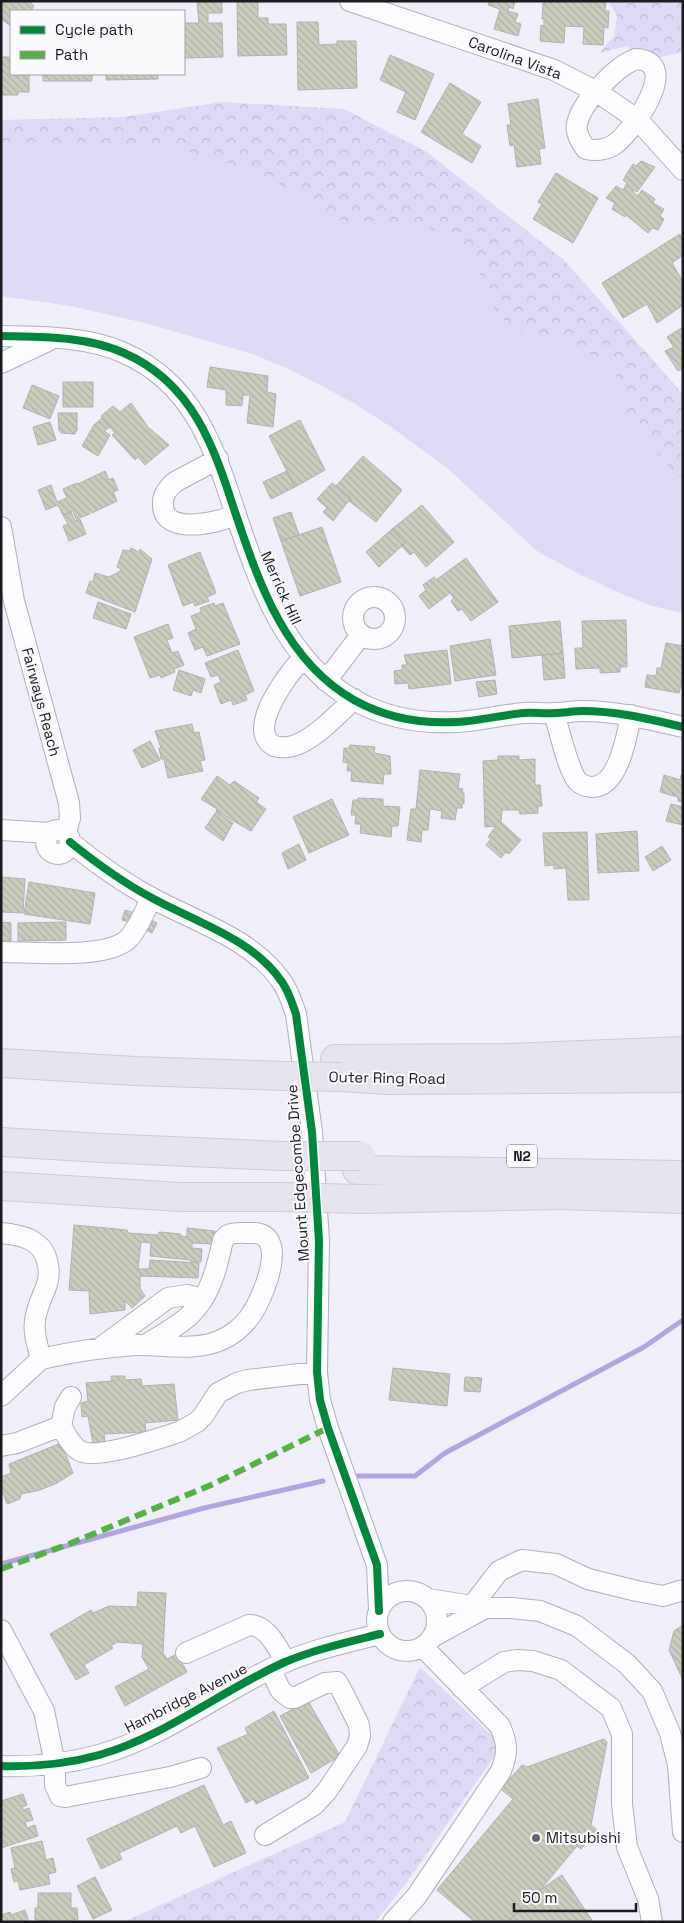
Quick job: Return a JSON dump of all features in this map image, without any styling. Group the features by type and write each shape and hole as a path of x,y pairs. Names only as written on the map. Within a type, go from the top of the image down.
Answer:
{"highway":[{"path":"339,1068 506,1058 683,1051"},
{"name":"Outer Ring Road","path":"1,1063 135,1071 286,1067 339,1068 387,1080 683,1078"},
{"path":"387,1080 683,1071"},
{"name":"N2","path":"10,1143 281,1163 683,1158"},
{"path":"359,1163 683,1175"},
{"path":"1,1186 180,1197 363,1199 561,1195 683,1199"}],"street":[{"name":"Carolina Vista","path":"350,1 554,70 596,92 638,120 683,170"},
{"path":"636,59 648,62 653,66 656,82 653,94 638,120 613,145 600,150 586,149 578,137 576,125 581,111 596,92 626,64 636,59"},
{"name":"Merrick Hill","path":"1,336 54,338 93,343 125,353 159,374 178,392 192,410 218,460 264,592 285,633 303,658 326,681 354,700 382,713 414,722 458,722 525,713 579,711 614,712 683,727"},
{"path":"1,363 54,338"},
{"path":"218,460 175,482 163,499 164,512 173,522 190,524 207,524 225,520 236,514"},
{"name":"Fairways Reach","path":"1,527 14,601 69,803 59,839"},
{"name":"Fairways Reach","path":"1,572 14,601"},
{"path":"326,681 361,634"},
{"path":"303,658 288,674 264,722 263,732 271,744 275,747 287,747 305,740 354,700"},
{"path":"554,713 571,769 577,781 585,787 600,786 607,782 613,774 627,738 631,715"},
{"path":"6,830 59,839"},
{"name":"Mount Edgecombe Drive","path":"59,839 151,898 229,937 251,951 282,982 290,999 296,1014 312,1132 320,1241 317,1372 320,1400 328,1428 377,1566 379,1610"},
{"path":"1,952 96,952 118,946 128,938 141,919 151,898"},
{"path":"1,1396 41,1359 100,1348 145,1345 200,1346 220,1340 233,1333 248,1320 260,1300 271,1267 272,1252 270,1241 255,1232 231,1234 226,1237 212,1284 203,1299 191,1314 145,1345"},
{"path":"1,1233 15,1235 35,1242 47,1258 48,1281 35,1318 36,1337 41,1359"},
{"path":"100,1348 168,1298 187,1295 203,1299"},
{"path":"71,1397 65,1407 61,1426 71,1443 80,1451 89,1454 112,1451 179,1432 203,1416 218,1393 248,1380 317,1372"},
{"path":"1,1446 17,1443 61,1426"},
{"path":"683,1590 663,1596 646,1593 588,1579 556,1564 522,1560 499,1572 478,1607 429,1642 411,1652 398,1651 387,1644 380,1634 377,1621 379,1610 383,1604 390,1596 403,1591 478,1607 540,1611 577,1626 627,1664 652,1691 670,1733 678,1765 683,1832"},
{"path":"377,1566 434,1606 437,1615 437,1627 429,1642"},
{"path":"186,1653 254,1624 263,1629 268,1636 278,1666 281,1691 290,1698 294,1698 325,1683 336,1682 342,1689 359,1725 360,1736 357,1746 328,1791 314,1804 265,1835"},
{"path":"1,1630 44,1711 55,1764 55,1785 59,1794 64,1797 170,1777 201,1768"},
{"name":"Hambridge Avenue","path":"1,1766 55,1764 100,1754 139,1740 278,1666 314,1651 380,1634"},
{"path":"393,1922 421,1889 501,1770 506,1756 506,1742 500,1726 462,1688 429,1642"},
{"path":"462,1688 504,1662 517,1660 533,1661 562,1670 612,1708 622,1734 622,1804 627,1847 648,1898 652,1922"}],"green space":[{"path":"608,1 683,1 683,52 653,59 627,46 599,53 614,36 617,16"},
{"path":"222,102 344,109 427,152 564,260 683,394 683,481 637,432 623,404 619,381 608,362 552,336 523,332 497,315 471,252 447,235 424,227 401,229 350,226 275,182 215,158 165,147 28,142 1,151 1,120 123,117"},
{"path":"1,132 406,165 683,430 683,613 652,606 624,595 577,573 537,551 447,468 391,427 352,402 289,369 252,354 149,324 71,306 1,296"},
{"path":"420,1667 502,1745 405,1885 375,1922 123,1922 345,1822"}],"building":[{"path":"1,1 28,1 34,6 32,10 10,10 10,25 1,19"},
{"path":"197,1 222,1 222,13 208,13 208,23 222,23 223,57 185,58 185,23 199,23"},
{"path":"237,1 258,1 258,18 268,18 268,24 286,24 287,55 238,56"},
{"path":"489,1 515,1 513,9 509,7 508,11 518,14 515,22 521,24 518,36 494,29 500,9 488,5"},
{"path":"545,1 606,2 605,11 609,11 608,28 604,27 603,45 583,44 584,27 565,26 564,43 540,41 541,25 544,26 544,19 542,19 543,3"},
{"path":"297,22 318,22 319,45 337,44 337,41 356,41 357,88 298,90"},
{"path":"390,55 434,74 415,120 397,112 406,92 380,80"},
{"path":"1,57 9,57 10,75 29,75 29,92 18,92 18,95 1,95"},
{"path":"43,75 92,75 92,81 43,81"},
{"path":"106,75 158,75 158,79 106,80"},
{"path":"450,83 481,102 462,134 481,146 472,163 421,132"},
{"path":"538,99 545,148 539,149 541,164 517,167 514,145 510,146 507,125 511,125 508,104"},
{"path":"641,161 655,167 637,192 634,190 633,192 638,196 642,190 655,199 653,203 664,209 660,216 664,219 658,230 652,228 648,233 626,215 625,217 612,209 615,203 606,198 616,186 623,190 627,183 623,180 633,164 636,166"},
{"path":"556,173 598,198 573,243 533,219 542,204 538,202"},
{"path":"680,234 683,240 683,255 672,263 683,282 683,305 657,323 647,304 623,318 602,283"},
{"path":"683,327 683,368 678,371 665,351 674,347 667,337"},
{"path":"210,367 268,376 267,392 276,394 273,427 247,423 250,395 243,395 242,406 226,405 226,390 207,387"},
{"path":"63,382 93,382 93,407 63,407"},
{"path":"32,385 59,396 50,419 23,408"},
{"path":"131,403 148,427 169,445 145,465 138,457 135,460 112,435 115,433 101,416 113,406 120,412"},
{"path":"58,413 77,413 77,431 75,431 75,434 61,433 59,431"},
{"path":"102,418 110,427 104,431 110,435 98,456 82,446 94,425"},
{"path":"300,420 325,470 295,487 269,436"},
{"path":"50,422 56,440 38,445 33,427"},
{"path":"363,456 402,490 376,522 349,501 351,498 336,486"},
{"path":"105,471 109,480 113,478 118,490 113,492 117,501 92,513 91,510 89,511 90,514 76,519 73,511 63,515 58,505 46,510 38,490 51,485 57,502 67,498 63,489"},
{"path":"287,471 295,487 271,499 263,482"},
{"path":"332,483 351,498 333,521 323,512 327,508 317,499"},
{"path":"422,505 454,542 426,567 414,552 410,555 402,546 405,543 392,529"},
{"path":"71,512 75,521 80,519 86,534 69,541 63,526 68,524 63,515"},
{"path":"291,512 299,535 281,541 273,518"},
{"path":"322,527 341,582 300,596 281,541"},
{"path":"392,529 405,543 379,567 366,552"},
{"path":"131,548 139,552 140,549 152,559 135,612 86,593 90,581 93,582 95,573 109,577 119,572 121,569 117,567 123,550 130,551"},
{"path":"200,552 216,593 207,597 209,601 195,606 193,602 183,606 168,565"},
{"path":"466,558 498,602 471,621 462,609 458,611 451,601 454,598 450,593 429,609 419,596 426,590 423,585 434,577 436,580"},
{"path":"98,602 131,614 126,629 93,618"},
{"path":"214,603 215,606 223,603 240,644 207,656 203,647 195,650 188,633 196,629 191,616 201,612 200,608"},
{"path":"626,620 627,667 620,667 620,672 600,673 600,668 576,669 575,648 583,648 582,621"},
{"path":"560,621 563,653 512,658 509,626"},
{"path":"168,624 173,638 167,640 172,653 178,651 184,665 174,669 175,672 161,678 160,675 150,678 134,637"},
{"path":"490,639 496,675 455,681 450,646"},
{"path":"666,643 683,646 683,677 679,693 645,687 647,675 656,676 657,668 661,668"},
{"path":"238,650 254,691 245,695 247,700 233,705 231,700 221,704 214,685 221,682 218,675 211,677 205,663"},
{"path":"447,650 451,684 409,689 408,683 395,684 394,671 402,670 402,665 407,665 404,655"},
{"path":"563,653 565,678 544,680 542,655"},
{"path":"179,670 205,679 201,693 193,690 191,696 173,690"},
{"path":"495,680 497,694 479,697 476,682"},
{"path":"192,724 194,733 199,732 205,760 200,761 203,771 168,778 164,759 161,759 159,748 161,748 155,731"},
{"path":"150,741 160,760 142,768 133,750"},
{"path":"350,745 375,747 374,753 390,756 391,774 384,774 383,784 351,781 352,771 347,771 348,763 343,762 344,748 349,748"},
{"path":"498,756 519,756 519,760 535,759 535,785 540,785 542,806 538,806 538,813 520,814 519,810 502,810 501,822 521,840 509,854 506,852 501,858 486,845 491,839 488,837 496,826 485,827 483,761 498,760"},
{"path":"420,770 460,774 458,788 463,789 462,793 464,793 464,804 462,803 462,808 457,808 455,820 441,818 442,811 430,809 428,830 422,830 421,842 407,840 411,809 416,809"},
{"path":"664,775 680,780 681,775 683,775 683,802 678,801 678,797 660,792"},
{"path":"217,776 230,785 234,781 259,798 256,802 266,809 251,831 216,811 217,809 201,799"},
{"path":"358,798 383,799 383,806 400,807 398,826 392,826 391,837 360,833 361,824 355,824 356,815 351,815 353,800 358,800"},
{"path":"332,799 349,835 309,853 293,817"},
{"path":"671,804 683,807 683,825 666,821"},
{"path":"216,812 233,823 223,841 205,828"},
{"path":"637,831 639,871 598,873 596,834"},
{"path":"587,832 589,900 568,900 566,868 554,869 554,865 545,866 543,833"},
{"path":"299,844 306,860 288,869 282,853"},
{"path":"662,846 671,860 653,871 645,857"},
{"path":"1,877 25,879 23,913 1,912"},
{"path":"29,882 95,893 90,924 24,914"},
{"path":"125,910 135,913 132,923 122,920"},
{"path":"145,917 157,923 152,933 140,927"},
{"path":"1,922 11,923 11,941 1,941"},
{"path":"66,922 66,940 18,941 18,923"},
{"path":"74,1225 127,1230 128,1233 158,1235 159,1232 181,1234 181,1236 187,1237 187,1228 215,1231 214,1244 192,1243 192,1248 202,1249 201,1262 191,1262 191,1260 150,1256 151,1243 141,1242 138,1269 149,1269 150,1260 199,1263 198,1278 140,1276 140,1288 145,1296 132,1308 125,1301 125,1310 90,1314 89,1291 69,1290"},
{"path":"393,1368 450,1374 447,1406 389,1400"},
{"path":"111,1376 125,1376 125,1380 141,1379 142,1386 174,1384 178,1420 145,1423 146,1432 104,1434 105,1443 93,1444 88,1416 82,1417 81,1403 88,1401 86,1383 112,1381"},
{"path":"465,1377 482,1378 480,1392 464,1391"},
{"path":"61,1443 73,1473 57,1483 40,1490 21,1494 20,1499 7,1504 1,1488 1,1477 11,1473 9,1464"},
{"path":"138,1592 166,1593 163,1653 167,1659 177,1654 187,1672 125,1706 115,1687 149,1669 142,1657 143,1644 117,1642 111,1646 113,1648 84,1665 89,1673 76,1680 50,1634 91,1610 93,1613 109,1606 137,1607"},
{"path":"682,1626 683,1680 669,1650 674,1631"},
{"path":"308,1701 340,1756 311,1773 280,1716"},
{"path":"274,1711 309,1778 256,1804 253,1799 246,1803 217,1748 248,1734 245,1728"},
{"name":"Mitsubishi","path":"604,1739 607,1742 591,1825 597,1830 581,1849 577,1846 541,1889 508,1922 475,1922 437,1890 513,1799 501,1789 522,1765 527,1767"},
{"path":"204,1785 223,1825 231,1821 246,1853 214,1867 195,1826 181,1833 177,1826 119,1853 122,1859 101,1869 87,1839"},
{"path":"23,1794 27,1805 22,1807 23,1810 29,1808 33,1820 25,1822 27,1828 35,1825 38,1836 1,1848 1,1801"},
{"path":"42,1841 46,1860 53,1858 56,1872 48,1874 50,1884 20,1890 18,1881 14,1882 11,1869 15,1868 11,1848"},
{"name":"Mitsubishi","path":"562,1875 593,1922 511,1922 510,1919 541,1889"},
{"path":"95,1877 112,1910 93,1919 77,1886"},
{"path":"38,1893 71,1893 71,1908 77,1908 78,1920 70,1920 70,1922 35,1920 35,1908 38,1908"},
{"path":"25,1910 29,1922 1,1922 1,1915 10,1912 11,1915"}],"waterway":[{"path":"358,1476 415,1476 445,1453 644,1347 683,1320"},
{"path":"1,1564 204,1508 323,1481"}],"marked path":[{"path":"1,1569 69,1544 211,1485 328,1428"}],"cycle path":[{"path":"1,336 64,338 110,347 148,366 168,381 198,419 209,441 254,566 278,618 292,642 310,664 330,684 354,700 379,711 417,721 465,721 524,713 595,711 645,718 683,727"},
{"path":"70,842 141,892 240,943 270,967 287,990 296,1014 312,1132 319,1241 317,1372 320,1400 328,1428 377,1565 379,1611"},
{"path":"1,1766 63,1763 124,1747 171,1725 285,1662 320,1650 380,1634"}],"place":[{"name":"Mitsubishi","path":"536,1838"}]}
